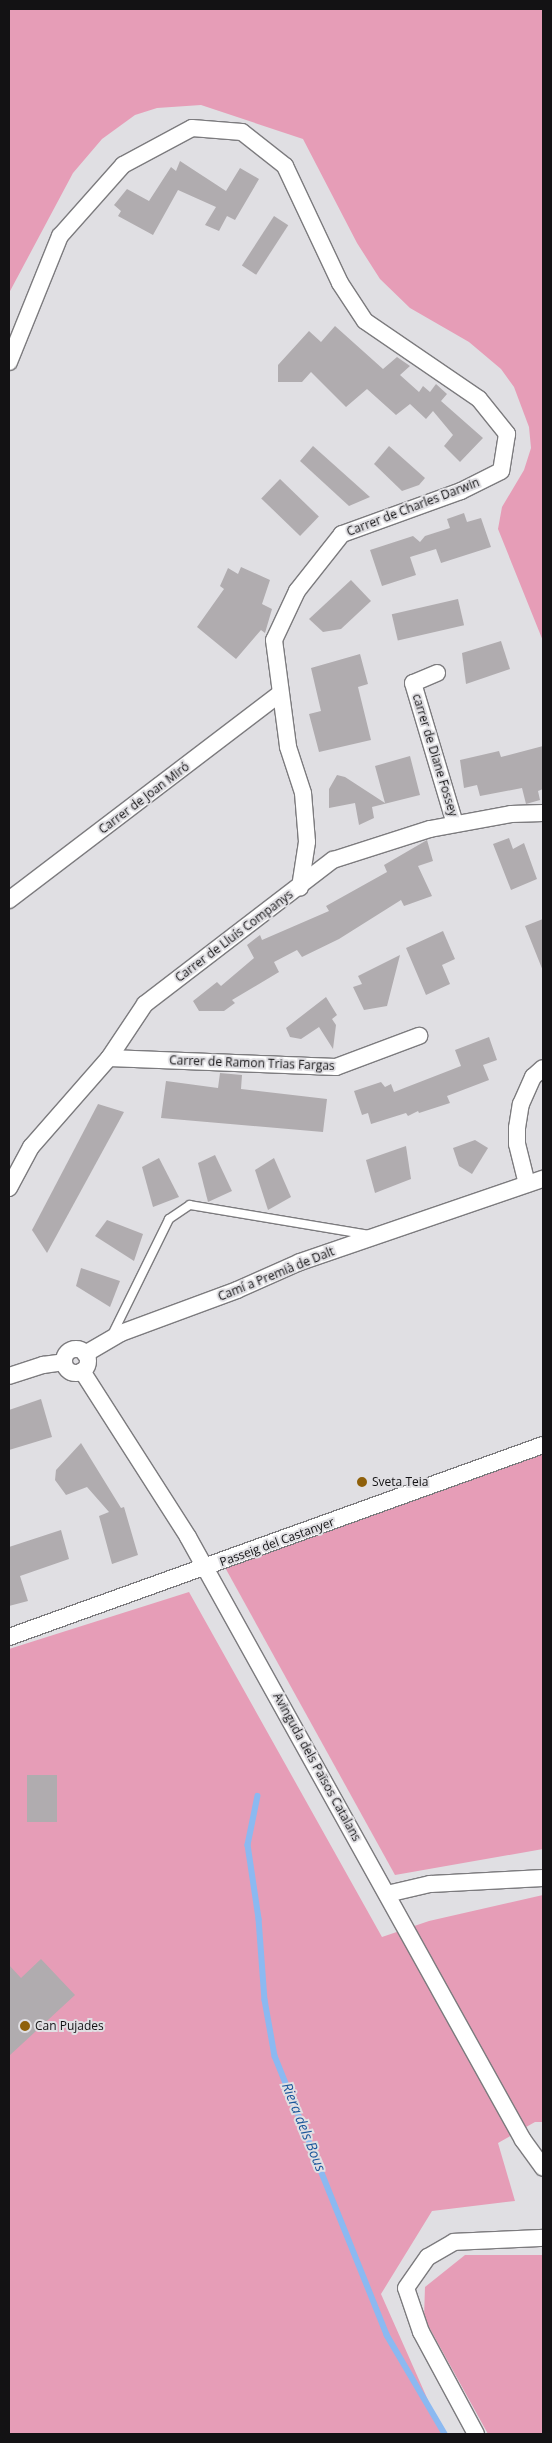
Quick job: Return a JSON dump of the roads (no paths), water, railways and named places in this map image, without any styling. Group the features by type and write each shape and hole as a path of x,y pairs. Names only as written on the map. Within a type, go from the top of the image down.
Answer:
{"street":[{"name":"Carrer de Charles Darwin","path":"9,362 60,236 123,165 192,128 242,132 285,166 340,283 365,321 479,399 507,434 501,471 460,491 342,534 297,591 274,640 279,694 288,747 303,793 307,842 300,887"},
{"name":"carrer de Diane Fossey","path":"437,673 413,683 456,824"},
{"name":"Carrer de Joan Miró","path":"9,900 279,694"},
{"name":"Carrer de Lluís Companys","path":"9,1188 31,1147 109,1058 145,1004 333,860 456,824 511,814 543,812"},
{"name":"Carrer de Ramon Trias Fargas","path":"109,1058 336,1067 419,1036"},
{"path":"527,1184 517,1144 517,1128 521,1104 533,1078 543,1068"},
{"name":"Camí a Premià de Dalt","path":"85,1354 110,1339 300,1262 543,1179"},
{"path":"72,1349 85,1354 87,1364 82,1371 70,1372 64,1362 66,1354 72,1349"},
{"path":"9,1376 43,1365 64,1362"},
{"name":"Avinguda dels Països Catalans","path":"82,1371 131,1445 206,1568 524,2140 543,2168"},
{"name":"Passeig del Castanyer","path":"9,1637 206,1568 543,1445"},
{"path":"387,1894 430,1884 543,1878"},
{"path":"476,2434 421,2332 406,2288 428,2258 454,2242 543,2238"}],"lane":[{"path":"110,1339 169,1219 190,1204 376,1236"}],"waterway":[{"name":"Riera dels Bous","path":"258,1796 248,1845 259,1919 265,2000 275,2056 387,2335 445,2434"}],"place":[{"name":"Sveta Teia","path":"362,1482"},
{"name":"Can Pujades","path":"25,2026"}]}
